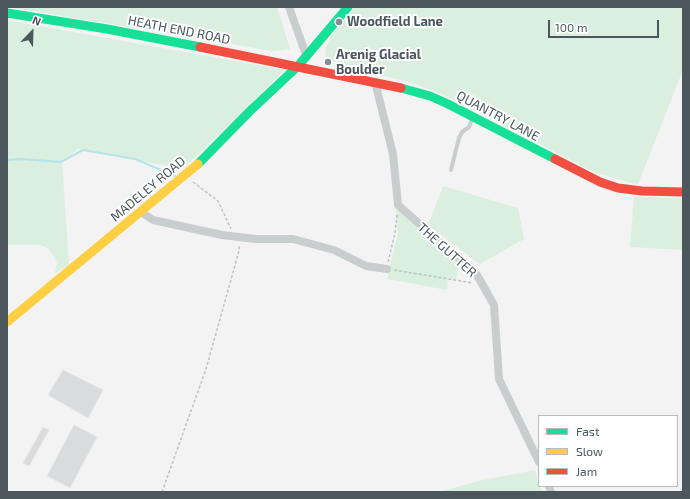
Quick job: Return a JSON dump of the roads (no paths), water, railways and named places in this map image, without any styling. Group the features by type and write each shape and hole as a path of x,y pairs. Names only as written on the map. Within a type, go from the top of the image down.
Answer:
{"street":[{"path":"289,7 306,55"},
{"name":"MADELEY ROAD","path":"7,322 184,176 298,66 348,7"},
{"name":"HEATH END ROAD","path":"7,13 107,29 298,66"},
{"name":"QUANTRY LANE","path":"298,66 375,82 430,96 600,182 618,188 642,191 683,192"},
{"name":"THE GUTTER","path":"375,82 393,154 398,206 477,275 483,285 494,305 499,379 538,460"},
{"path":"142,212 153,220 255,240 293,239 334,250 366,266 387,269"}],"lane":[{"path":"451,170 459,138 462,132 469,127 473,117"}],"waterway":[{"path":"7,160 21,159 61,162 83,150 135,159 175,176"}],"place":[{"name":"Woodfield Lane","path":"339,22"},
{"name":"Arenig Glacial Boulder","path":"328,62"}]}
